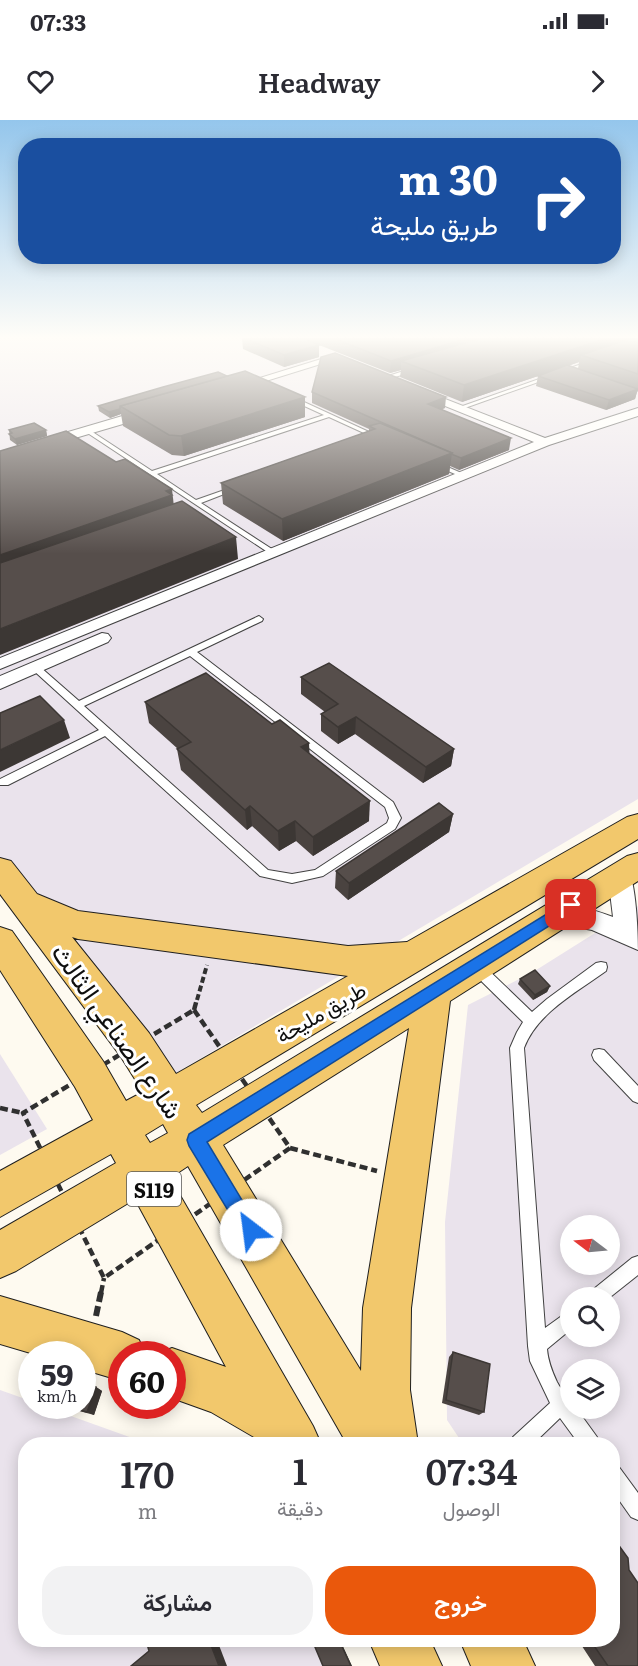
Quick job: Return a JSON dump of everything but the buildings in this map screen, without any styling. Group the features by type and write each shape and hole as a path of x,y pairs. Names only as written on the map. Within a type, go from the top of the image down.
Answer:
{"main road":[{"name":"طريق مليحة","path":"0,1195 169,1100 638,825"},
{"name":"شارع الصناعي الثالث","path":"0,870 27,902 135,1046 195,1140 371,1437"},
{"name":"طريق مليحة","path":"0,1255 195,1140 629,870"},
{"path":"27,902 62,920 78,925 348,961 404,956 427,949"},
{"name":"S119","path":"1,956 89,1074 291,1437"},
{"path":"391,1437 385,1390 384,1348 405,1179 433,993"},
{"path":"0,1320 108,1353"},
{"path":"186,1377 222,1389 244,1400 291,1437"},
{"path":"402,1647 412,1666"},
{"path":"493,1647 505,1666"}],"street":[{"path":"0,456 87,436 157,410"},
{"path":"465,410 545,442"},
{"path":"0,664 545,442 638,412"},
{"path":"0,683 99,640 141,617 168,597"},
{"path":"629,870 620,905 636,938"},
{"path":"555,915 596,921 636,938"}],"lane":[{"path":"315,410 388,442"},
{"path":"152,473 327,416"},
{"path":"87,436 99,438 272,553"},
{"path":"87,436 99,438"},
{"path":"366,442 377,438"},
{"path":"431,461 464,476"},
{"path":"197,502 242,486"},
{"path":"197,513 208,509"},
{"path":"77,706 259,620"},
{"path":"36,668 256,867 274,876 298,879 319,873 391,826 396,818 389,805 191,652"},
{"path":"4,782 106,731"},
{"path":"475,966 531,1020"},
{"path":"560,1403 544,1376 537,1346 517,1059 519,1037 531,1020 601,967"},
{"path":"599,1055 638,1096"},
{"path":"610,1287 638,1264"},
{"path":"537,1346 560,1327"},
{"path":"527,1437 560,1406"},
{"path":"571,1419 585,1437"},
{"path":"620,1485 638,1510"}],"path":[{"path":"194,1010 214,944"},
{"path":"0,1108 23,1113"},
{"path":"291,1148 405,1179"}],"shaded area":[{"path":"0,410 638,410 638,799 169,1077 0,858"},
{"path":"638,906 638,1666 619,1647 620,1437 458,1437 447,1420 445,1222 468,1005 533,972"},
{"path":"0,1054 47,1129 0,1155"},
{"path":"0,1390 18,1396 18,1419 79,1419 129,1437 18,1437 18,1647 320,1647 329,1666 0,1666"}],"route":[{"path":"251,1230 195,1140 571,905"}]}
